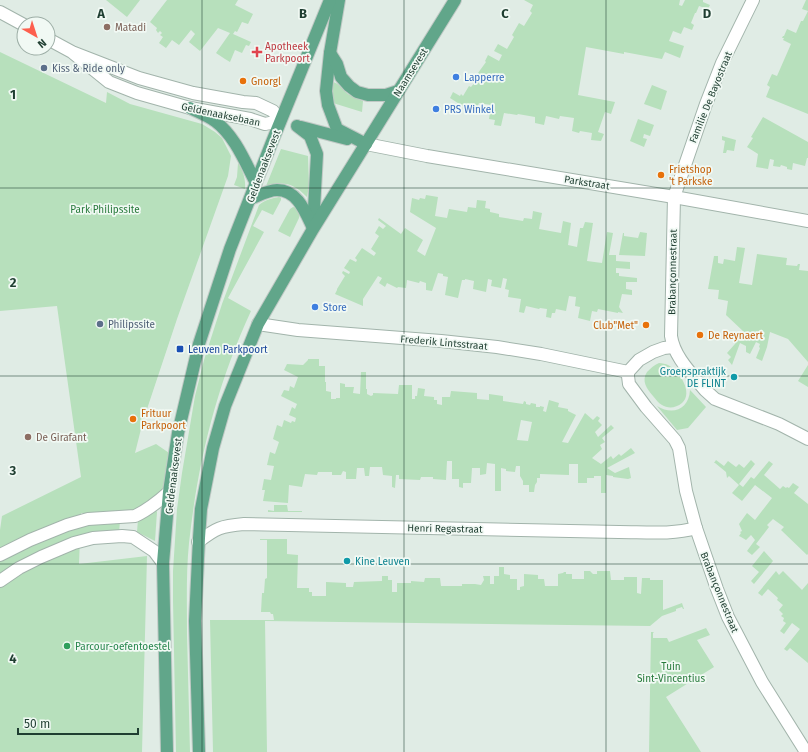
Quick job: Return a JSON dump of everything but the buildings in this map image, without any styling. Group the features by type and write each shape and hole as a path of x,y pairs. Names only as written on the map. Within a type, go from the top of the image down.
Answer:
{"main road":[{"name":"Geldenaaksevest","path":"167,752 163,563 169,492 178,433 199,344 230,249 280,121 330,0"},
{"path":"339,0 330,53 326,91 328,105 338,129 366,144"},
{"name":"Naamsevest","path":"366,144 455,0"},
{"path":"330,53 337,64 341,77 357,92 368,95 386,95 398,91"},
{"path":"190,108 215,121 228,134 239,150 256,183"},
{"path":"280,121 366,144"},
{"path":"297,126 310,136 317,154 313,229"},
{"path":"199,752 195,621 198,542 201,510 213,448 225,406 258,324 313,229 366,144"},
{"path":"250,199 276,190 285,191 292,195 303,207 313,229"}],"street":[{"name":"Familie De Bayostraat","path":"674,197 708,97 722,63 753,0"},
{"path":"0,12 16,21"},
{"name":"Geldenaaksebaan","path":"56,43 72,52 139,78 193,93 256,103 273,111 280,121 264,124 250,119 190,108 137,93 109,82 72,52"},
{"name":"Parkstraat","path":"366,144 427,156 808,221"},
{"name":"Brabançonnestraat","path":"674,197 671,336 674,346"},
{"name":"Frederik Lintsstraat","path":"258,324 298,330 441,341 497,347 541,354 628,372"},
{"path":"628,372 646,356 659,349 674,346 686,367 705,390 715,399 779,424 808,439"},
{"name":"Brabançonnestraat","path":"628,372 628,380 631,387 646,407 675,440 679,448 686,491 696,528 728,618 762,682 806,752"},
{"path":"0,555 30,540 67,525 88,519 135,516 156,503 169,492"},
{"name":"Henri Regastraat","path":"198,542 219,528 244,524 619,532 675,532 696,528"},
{"path":"0,581 19,568 41,557 74,543 93,538 122,536 133,537 154,551 163,563"}],"green space":[{"path":"106,0 140,0 127,17"},
{"path":"167,0 238,0 235,5 253,14 248,24 242,22 237,32 235,31 233,34 251,42 249,46 246,45 242,53 235,50 230,62 216,53 230,33 218,28 200,51 189,42 195,34 191,30 179,45 172,40 166,48 159,43 163,37 160,35 162,33 160,31 158,33 156,30 157,28 150,22"},
{"path":"524,0 680,0 679,5 682,6 685,0 703,0 703,2 710,5 708,9 699,6 691,23 694,25 692,30 684,27 681,34 673,31 669,41 684,46 680,58 665,52 662,59 586,47 578,95 615,102 611,114 605,112 598,132 604,134 601,141 591,140 592,133 580,131 579,133 572,131 574,118 560,116 559,119 546,116 544,125 535,123 535,117 504,113 501,126 494,125 495,120 489,119 491,105 479,103 475,114 450,98 453,92 463,96 469,86 471,87 476,81 483,85 487,79 478,73 486,62 485,61 488,55 499,61 502,55 494,51 498,44 507,49 514,37 512,35 519,23 524,26 532,13 530,11 533,5"},
{"path":"806,0 808,0 808,11 802,9"},
{"path":"808,11 808,114 766,97 770,87 767,85 772,74 777,76 791,44 782,38 787,29 796,33 801,21 803,21"},
{"name":"Park Philipssite","path":"0,52 106,103 107,92 130,104 202,124 222,138 231,156 228,176 177,319 143,421 135,453 156,444 175,457 169,492 135,516 81,513 81,526 120,521 119,533 80,538 79,564 147,556 142,752 0,752 0,530 2,516 81,477 57,306 0,311"},
{"path":"333,82 339,85 348,94 363,101 362,112 333,103"},
{"path":"652,85 667,91 661,110 644,104"},
{"path":"763,117 808,142 808,158 805,166 793,163 792,170 787,169 787,167 781,165 780,167 773,166 774,160 770,159 768,169 756,167 758,154 747,147"},
{"path":"638,119 654,125 650,136 644,134 643,138 647,139 644,147 630,141"},
{"path":"722,136 736,140 734,151 727,150 726,153 723,153 725,141 722,140"},
{"path":"281,149 308,156 309,186 307,197 302,192 288,184 266,186"},
{"path":"238,163 244,175 245,189 234,185 237,177"},
{"path":"426,195 438,197 435,216 447,218 449,209 467,212 468,207 476,208 477,200 486,201 485,208 490,209 490,212 499,214 499,217 523,221 524,218 532,219 533,211 542,213 539,229 561,233 563,221 571,223 568,245 577,247 580,228 583,228 585,222 593,223 587,261 602,263 607,232 613,233 609,255 616,255 616,261 630,262 630,269 616,268 616,273 619,273 619,276 637,278 637,282 626,282 626,289 632,290 632,295 622,294 619,307 623,313 598,309 597,312 592,311 590,321 578,318 580,307 575,306 576,297 569,296 566,311 556,309 555,313 552,313 551,318 546,317 547,309 526,306 524,313 519,312 521,299 508,297 509,290 505,289 507,279 503,278 501,288 491,286 492,280 488,279 486,292 473,289 474,281 465,279 462,280 458,298 445,295 448,277 438,273 432,291 426,290 426,283 420,281 419,283 407,280 406,288 397,288 387,283 385,287 379,283 382,278 378,276 363,299 363,306 335,294 345,276 342,273 343,271 349,274 350,272 344,268 350,259 356,262 357,260 355,258 362,248 374,256 376,253 371,249 379,236 375,233 379,226 383,229 386,226 378,220 379,218 401,234 405,228 423,240 417,251 425,256 436,228 410,212 412,198 419,200 420,198 425,199"},
{"path":"279,197 281,200 273,215 262,210 253,226 264,232 228,298 251,311 218,396 203,454 198,483 189,543 187,577 190,752 176,752 173,571 177,509 195,396 204,360 222,304 259,205"},
{"path":"293,207 297,208 300,213 290,237 278,231 290,209"},
{"path":"640,232 647,233 645,256 619,255 623,233 624,236 638,238"},
{"path":"737,247 745,248 739,283 752,285 757,254 787,258 786,265 797,266 800,264 799,270 808,271 808,362 788,339 770,332 762,361 756,358 760,344 756,342 750,354 746,352 746,346 740,343 732,365 728,360 731,357 727,353 744,332 726,315 728,301 718,299 719,290 708,289 714,256 718,256 718,263 723,264 724,259 735,261"},
{"path":"319,359 319,366 325,366 326,391 331,392 331,399 340,398 340,383 345,384 345,387 354,387 353,393 360,394 361,372 366,372 367,394 371,396 373,393 398,394 399,385 412,385 412,399 415,399 415,396 417,396 418,388 425,389 424,396 434,397 434,400 437,400 437,404 442,405 442,397 450,397 451,391 477,393 477,399 489,400 489,394 503,396 503,401 523,404 524,401 526,404 530,405 531,403 536,404 536,407 544,407 543,411 546,412 549,400 559,403 558,407 568,409 568,411 576,415 562,442 568,443 585,413 593,420 597,416 600,418 598,421 602,425 595,432 598,437 611,425 614,428 602,438 605,442 600,445 602,449 592,458 601,464 611,456 613,459 619,454 621,456 631,448 635,453 607,468 615,473 629,467 631,478 628,479 606,475 606,493 601,493 601,476 587,478 587,483 578,483 578,464 569,464 569,475 540,474 540,478 537,478 534,492 529,492 529,485 523,485 523,481 520,476 520,466 516,466 515,472 506,471 506,469 501,468 501,491 495,491 495,464 487,463 486,474 480,475 480,468 472,468 471,483 463,483 463,488 459,487 459,479 452,479 452,461 447,461 446,480 433,479 433,477 421,477 420,480 399,479 399,475 396,475 395,488 392,487 392,476 383,475 382,467 370,467 369,476 365,476 364,468 357,468 356,479 346,479 346,472 343,471 341,475 332,475 332,472 318,472 317,475 305,474 302,487 289,485 288,503 263,501 265,490 262,490 264,479 271,480 274,466 267,465 270,452 275,454 279,442 273,439 277,425 282,427 284,420 291,423 292,421 295,422 296,418 289,415 292,407 295,409 297,404 281,396 284,390 289,391 290,386 294,388 298,377 284,370 287,364 303,365 308,360","holes":["521,420 532,422 528,441 517,440"]},
{"path":"659,363 666,364 672,368 684,382 686,388 685,399 677,406 664,406 658,402 647,388 645,375"},
{"path":"808,365 808,387 798,381"},
{"path":"690,390 706,407 688,428 677,430 657,406 669,410 679,409 687,402"},
{"path":"716,460 724,466 728,461 736,467 739,464 744,468 751,460 755,464 739,484 743,487 751,477 754,479 769,461 773,464 764,475 780,489 783,486 789,488 793,483 799,487 794,493 808,504 807,555 781,530 784,527 773,519 767,525 769,527 756,544 760,547 752,555 747,551 755,540 751,535 746,540 739,536 741,533 740,532 742,531 739,524 747,513 755,520 772,498 755,485 742,501 732,493 739,485 729,476 727,478 726,472 714,463"},
{"path":"274,505 287,505 288,511 302,512 268,512 268,510 274,511"},
{"path":"155,509 157,512 155,541 137,532 138,519"},
{"path":"260,539 287,539 287,554 298,555 297,588 309,588 309,592 312,592 312,596 326,596 326,582 346,583 346,587 353,587 354,582 382,581 382,576 388,576 388,580 392,580 392,592 397,592 397,583 411,583 411,581 424,582 425,578 440,578 441,586 462,586 462,584 481,585 484,580 483,576 490,576 490,584 494,584 494,576 499,576 499,567 504,567 504,574 510,575 510,579 517,579 517,590 520,590 520,587 524,586 524,574 538,575 538,579 544,579 545,586 558,586 558,574 564,572 566,572 566,574 572,574 572,579 584,579 584,571 590,571 593,574 597,574 597,571 610,571 611,580 624,580 624,577 637,577 637,593 641,594 642,578 650,578 650,580 663,580 663,610 682,603 684,609 682,607 662,616 650,626 265,621 267,752 213,752 210,620 274,620 273,614 270,612 261,612 262,593 264,593 265,579 267,578 267,540"},
{"path":"764,551 773,561 754,584 751,581 759,572 752,566"},
{"path":"776,571 779,575 783,571 802,590 808,583 808,663 790,648 787,651 784,649 800,629 792,623 784,634 780,631 786,623 783,621 784,618 781,616 783,614 779,610 783,605 777,600 778,598 768,589 762,596 758,593"},
{"name":"Tuin Sint-Vincentius","path":"706,628 710,635 697,640 714,667 666,697 701,752 649,752 651,632 654,632 653,638 667,638 669,642"}],"place":[{"name":"Matadi","path":"107,27"},
{"name":"Apotheek Parkpoort","path":"257,52"},
{"name":"Kiss & Ride only","path":"44,68"},
{"name":"Lapperre","path":"456,77"},
{"name":"Gnorgl","path":"243,81"},
{"name":"PRS Winkel","path":"436,109"},
{"name":"Frietshop 't Parkske","path":"661,175"},
{"name":"Store","path":"315,307"},
{"name":"Philipssite","path":"100,324"},
{"name":"Club\"Met\"","path":"646,325"},
{"name":"De Reynaert","path":"700,335"},
{"name":"Leuven Parkpoort","path":"180,349"},
{"name":"Groepspraktijk DE FLINT","path":"734,377"},
{"name":"Frituur Parkpoort","path":"133,419"},
{"name":"De Girafant","path":"28,437"},
{"name":"Kine Leuven","path":"347,561"},
{"name":"Parcour-oefentoestel","path":"67,646"}]}
